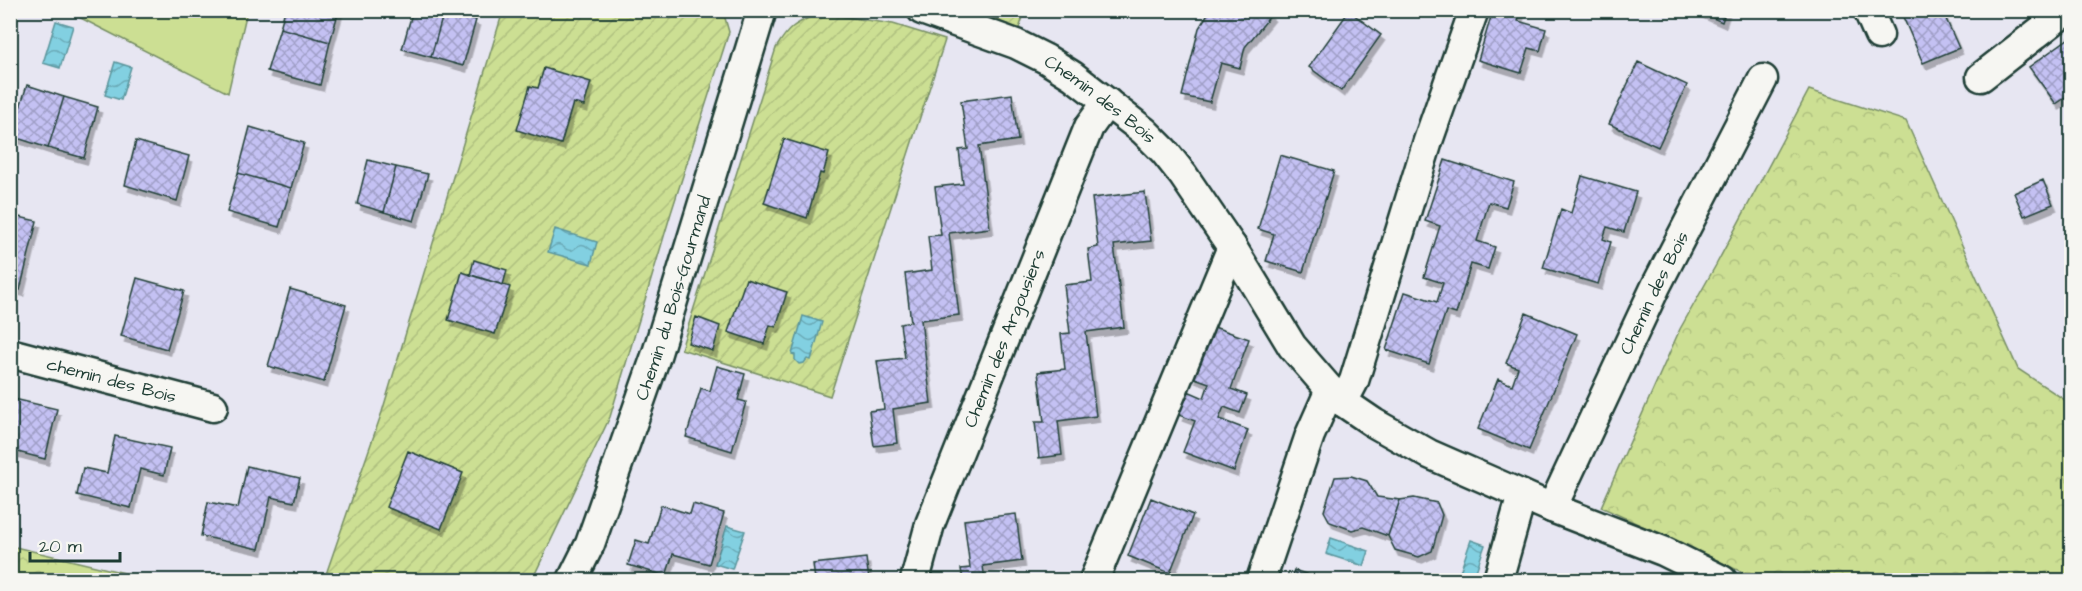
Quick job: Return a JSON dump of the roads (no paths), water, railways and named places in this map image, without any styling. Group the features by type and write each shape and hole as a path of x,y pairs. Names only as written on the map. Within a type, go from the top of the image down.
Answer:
{"street":[{"name":"Chemin du Bois-Gourmand","path":"572,580 590,544 657,353 762,10"},
{"name":"Chemin des Bois","path":"922,10 1016,44 1046,59 1073,76 1144,131 1183,175 1232,247 1292,346 1336,396 1374,423 1429,454 1552,508 1663,551 1722,580"},
{"path":"1261,580 1310,435 1336,396 1354,381 1428,141 1474,10"},
{"path":"1981,76 2067,10"},
{"name":"Chemin des Bois","path":"1552,508 1656,286 1763,79"},
{"name":"Chemin des Argousiers","path":"915,580 930,524 1089,127 1107,102"},
{"path":"1094,580 1232,247"},
{"name":"chemin des Bois","path":"10,353 213,407"},
{"path":"1498,580 1522,495"}],"water":[{"path":"56,21 73,26 60,68 43,63"},
{"path":"115,62 131,67 121,100 105,95"},
{"path":"555,229 597,242 591,264 548,252"},
{"path":"803,316 822,322 811,360 807,359 804,363 799,364 795,360 795,355 792,354"},
{"path":"727,526 745,531 732,569 715,564"},
{"path":"1331,538 1369,551 1364,566 1326,554"},
{"path":"1471,540 1485,545 1473,580 1458,578"}]}
